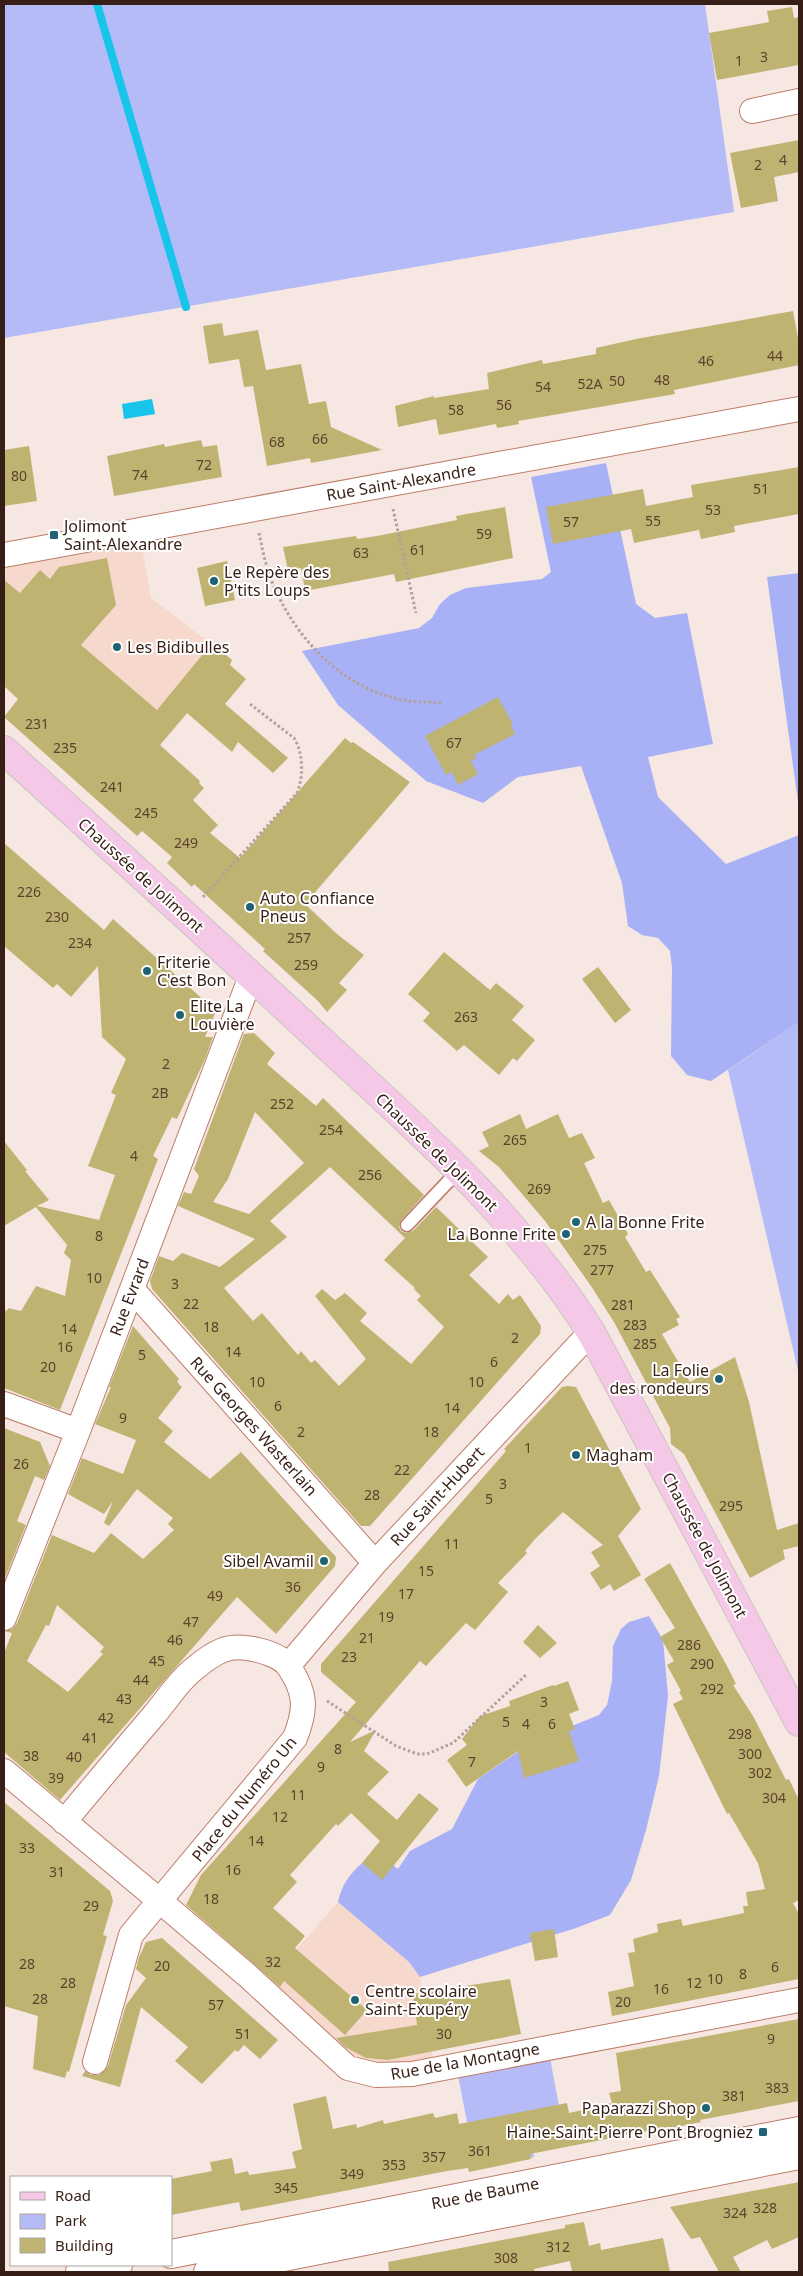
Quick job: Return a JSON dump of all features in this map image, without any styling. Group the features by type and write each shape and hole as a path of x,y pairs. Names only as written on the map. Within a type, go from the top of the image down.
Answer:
{"main road":[{"name":"Chaussée de Jolimont","path":"4,750 459,1170 507,1221 557,1280 591,1332 799,1722"},
{"name":"Rue de Baume","path":"172,2254 799,2131"},
{"name":"Rue de Baume","path":"208,2272 799,2156"},
{"path":"80,2272 113,2266"}],"street":[{"path":"752,111 799,102"},
{"name":"Rue Saint-Alexandre","path":"10,551 253,509 799,409"},
{"name":"Rue Evrard","path":"4,1618 78,1431 251,976"},
{"name":"Rue Georges Wasterlain","path":"132,1290 375,1563"},
{"name":"Rue Saint-Hubert","path":"288,1666 375,1563 591,1332"},
{"path":"4,1404 78,1431"},
{"path":"64,1822 193,1669 224,1650 241,1648 273,1655 288,1666 303,1694"},
{"name":"Place du Numéro Un","path":"95,2062 131,1935 295,1738 304,1709 303,1694"},
{"path":"4,1771 160,1900"},
{"name":"Rue de la Montagne","path":"160,1900 248,1976 348,2068 376,2075 395,2076 434,2070 799,2000"}],"lane":[{"path":"407,1225 459,1170"}],"path":[{"path":"388,484 416,613"},
{"path":"253,509 265,561 276,591 306,640 329,663 351,680 379,693 408,701 443,703"},
{"path":"186,916 296,793 299,786 301,752 299,745 294,738 250,704"},
{"path":"303,1694 325,1699 396,1746 417,1754 427,1754 454,1743 527,1674"}],"shaded area":[{"path":"152,399 155,414 124,419 122,404"},
{"path":"606,463 636,604 655,618 687,613 713,744 648,757 658,797 726,864 799,835 799,1022 711,1081 687,1075 671,1056 672,967 670,951 658,938 642,935 628,926 622,883 581,766 518,777 483,803 426,781 338,705 302,651 419,628 432,618 440,604 450,595 466,588 542,579 551,572 531,477"},
{"name":"Les Bidibulles","path":"139,530 151,598 232,660 230,665 150,757 4,634 4,555"},
{"path":"799,573 799,809 767,577"},
{"path":"649,1616 663,1640 668,1696 659,1776 631,1880 610,1915 576,1928 420,1977 409,1962 338,1902 347,1879 362,1863 376,1853 398,1869 410,1851 452,1829 478,1779 532,1742 599,1715 607,1705 612,1681 613,1646 621,1629 629,1622"},
{"name":"Centre scolaire Saint-Exupéry","path":"338,1902 409,1962 420,1977 433,2061 400,2066 361,2063 341,2051 267,1983"}],"green space":[{"path":"4,4 705,4 734,212 4,338"},
{"path":"799,1022 799,1375 728,1070"},
{"path":"548,2047 559,2106 526,2113 534,2157 476,2169 456,2065"}],"building":[{"path":"792,7 794,18 799,17 799,65 717,80 709,33 769,22 767,11"},
{"path":"799,140 799,172 774,177 778,201 741,208 730,153"},
{"path":"793,311 799,344 799,365 674,390 675,394 518,421 519,424 497,428 496,424 439,435 436,419 398,427 395,406 434,396 434,398 489,389 487,373 542,360 543,364 596,354 596,348 636,339"},
{"path":"222,323 224,336 258,330 266,370 301,364 309,404 326,401 331,427 382,450 311,463 310,458 267,466 253,386 244,387 239,359 209,364 203,326"},
{"path":"201,440 203,447 217,445 222,477 114,496 107,456 164,444 165,447"},
{"path":"29,446 37,501 4,506 4,450"},
{"path":"799,467 799,514 734,526 735,532 701,539 699,530 634,543 631,529 553,544 546,507 643,489 646,506 693,497 691,485"},
{"path":"505,507 513,558 396,582 394,574 305,591 301,568 288,570 283,547 356,536 357,539 377,536 457,520 456,516"},
{"path":"107,558 116,605 81,645 157,710 212,643 232,660 230,665 246,679 225,704 288,758 273,773 238,742 232,752 187,713 160,745 200,781 199,783 204,788 193,800 218,825 210,833 240,858 345,738 410,782 305,904 337,934 364,955 339,983 347,990 327,1012 318,1001 263,951 265,949 194,884 192,887 167,863 172,857 142,831 137,836 4,717 18,699 4,686 4,580 20,593 40,570 50,579 59,567"},
{"path":"227,561 235,600 205,606 197,568"},
{"path":"498,697 513,724 511,726 515,734 474,755 476,759 471,761 478,774 458,785 452,772 446,775 425,736"},
{"path":"4,843 104,930 113,919 216,1011 205,1037 213,1037 205,1059 177,1119 172,1117 153,1156 158,1159 60,1410 4,1388 4,1310 7,1311 8,1308 21,1311 36,1286 65,1296 71,1260 64,1253 67,1245 36,1207 4,1226 4,1141 49,1200 37,1206 99,1220 115,1175 88,1166 116,1095 111,1093 126,1059 102,1037 98,966 71,997 57,984 53,988 4,946"},
{"path":"444,952 490,990 496,983 524,1006 512,1020 535,1040 517,1061 513,1058 499,1075 464,1045 457,1051 423,1021 430,1013 408,994"},
{"path":"598,967 631,1010 615,1023 582,979"},
{"path":"254,1033 275,1053 267,1064 316,1106 323,1098 424,1195 401,1220 399,1227 401,1231 406,1233 413,1231 436,1207 488,1257 469,1275 499,1304 508,1294 513,1300 520,1295 541,1326 540,1334 370,1526 361,1526 152,1289 150,1281 159,1256 173,1261 182,1253 220,1267 255,1239 178,1206 184,1192 191,1194 199,1176 194,1169 244,1034","holes":["255,1112 304,1163 249,1214 213,1202 228,1179","330,1167 405,1238 384,1260 415,1288 421,1296 417,1300 444,1327 411,1364 360,1321 367,1313 345,1293 335,1300 322,1289 315,1296 366,1359 339,1386 315,1360 311,1363 301,1351 298,1355 262,1313 253,1321 224,1288 287,1237 270,1221"]},
{"path":"520,1114 526,1129 558,1114 569,1138 582,1133 595,1158 584,1163 603,1203 609,1200 628,1234 625,1237 646,1272 650,1270 680,1317 676,1319 679,1325 662,1334 690,1382 735,1357 749,1402 777,1530 799,1523 799,1546 783,1550 785,1559 750,1578 684,1454 671,1444 670,1428 614,1322 545,1221 499,1167 479,1151 489,1146 482,1132"},
{"path":"133,1326 179,1379 177,1382 182,1387 158,1418 173,1431 164,1442 210,1479 241,1452 336,1557 335,1566 276,1634 237,1597 60,1800 4,1752 4,1653 12,1633 4,1631 12,1629 17,1623 52,1535 94,1553 111,1533 143,1559 174,1530 168,1524 173,1518 137,1489 109,1526 104,1523 113,1501 104,1514 68,1494 82,1458 123,1474 136,1440 95,1424 111,1387 109,1387","holes":["57,1605 104,1647 100,1652 103,1654 68,1692 27,1661 46,1625 49,1626"]},
{"path":"562,1387 576,1387 641,1509 618,1536 641,1575 614,1591 610,1584 601,1590 590,1573 600,1566 591,1552 603,1545 563,1512 535,1539 525,1551 527,1553 498,1583 508,1592 475,1630 466,1623 426,1666 420,1661 350,1742 376,1730 364,1751 389,1772 367,1794 397,1820 419,1793 439,1809 382,1880 362,1863 380,1841 351,1813 338,1826 336,1824 290,1875 297,1882 273,1908 305,1936 295,1948 367,2010 345,2035 284,1981 280,1987 186,1905 201,1875 356,1702 321,1672 321,1664 506,1451 504,1449"},
{"path":"4,1428 40,1442 50,1466 44,1480 35,1476 17,1521 26,1525 4,1581"},
{"path":"670,1563 727,1666 736,1684 733,1685 753,1716 786,1780 789,1779 799,1800 799,1900 793,1903 799,1914 799,1979 612,2016 608,1992 634,1986 628,1953 635,1952 633,1939 658,1932 657,1924 681,1919 683,1926 744,1913 743,1906 748,1906 746,1892 765,1889 758,1863 729,1813 727,1814 673,1704 683,1699 679,1692 681,1691 667,1665 674,1661 660,1637 675,1628 644,1579"},
{"path":"538,1625 557,1643 540,1658 523,1642"},
{"path":"568,1681 579,1710 569,1714 575,1729 569,1731 579,1761 524,1778 518,1751 466,1787 447,1760 467,1745 462,1739 480,1716 510,1706 509,1701"},
{"path":"4,1802 110,1891 113,1901 103,1935 107,1936 69,2072 67,2071 65,2078 33,2069 38,2016 4,2006"},
{"path":"554,1929 558,1957 535,1961 530,1933"},
{"path":"162,1938 278,2040 260,2059 244,2045 238,2052 235,2050 202,2084 175,2061 188,2047 141,2007 120,2087 82,2076 85,2071 91,2075 99,2075 108,2066 126,2005 146,1978 136,1969 139,1957 146,1942"},
{"path":"510,1979 521,2034 388,2060 366,2058 345,2047 336,2038 417,2025 413,1994"},
{"path":"799,2019 799,2101 700,2120 701,2122 667,2129 668,2127 530,2154 531,2159 469,2172 468,2168 447,2171 241,2211 239,2202 172,2215 172,2179 212,2171 210,2162 232,2158 235,2174 248,2171 249,2175 296,2168 292,2152 302,2149 293,2104 326,2096 333,2129 356,2124 357,2128 383,2120 384,2124 433,2113 435,2118 457,2113 459,2124 567,2103 569,2113 612,2103 609,2093 621,2091 616,2053"},
{"path":"799,2182 799,2237 772,2249 767,2240 733,2257 741,2272 719,2272 700,2237 691,2239 670,2207"},
{"path":"584,2222 589,2246 600,2243 601,2250 663,2238 670,2272 572,2272 570,2261 534,2269 535,2272 389,2272 388,2262 565,2228 565,2225"}],"waterway":[{"path":"97,4 186,307"}],"place":[{"name":"Jolimont Saint-Alexandre","path":"54,535"},
{"name":"Le Repère des P'tits Loups","path":"214,581"},
{"name":"Les Bidibulles","path":"117,647"},
{"name":"Auto Confiance Pneus","path":"250,907"},
{"name":"Friterie C'est Bon","path":"147,971"},
{"name":"Elite La Louvière","path":"180,1015"},
{"name":"A la Bonne Frite","path":"576,1222"},
{"name":"La Bonne Frite","path":"566,1234"},
{"name":"La Folie des rondeurs","path":"719,1379"},
{"name":"Magham","path":"576,1455"},
{"name":"Sibel Avamil","path":"324,1561"},
{"name":"Centre scolaire Saint-Exupéry","path":"355,2000"},
{"name":"Paparazzi Shop","path":"706,2108"},
{"name":"Haine-Saint-Pierre Pont Brogniez","path":"763,2132"}]}
